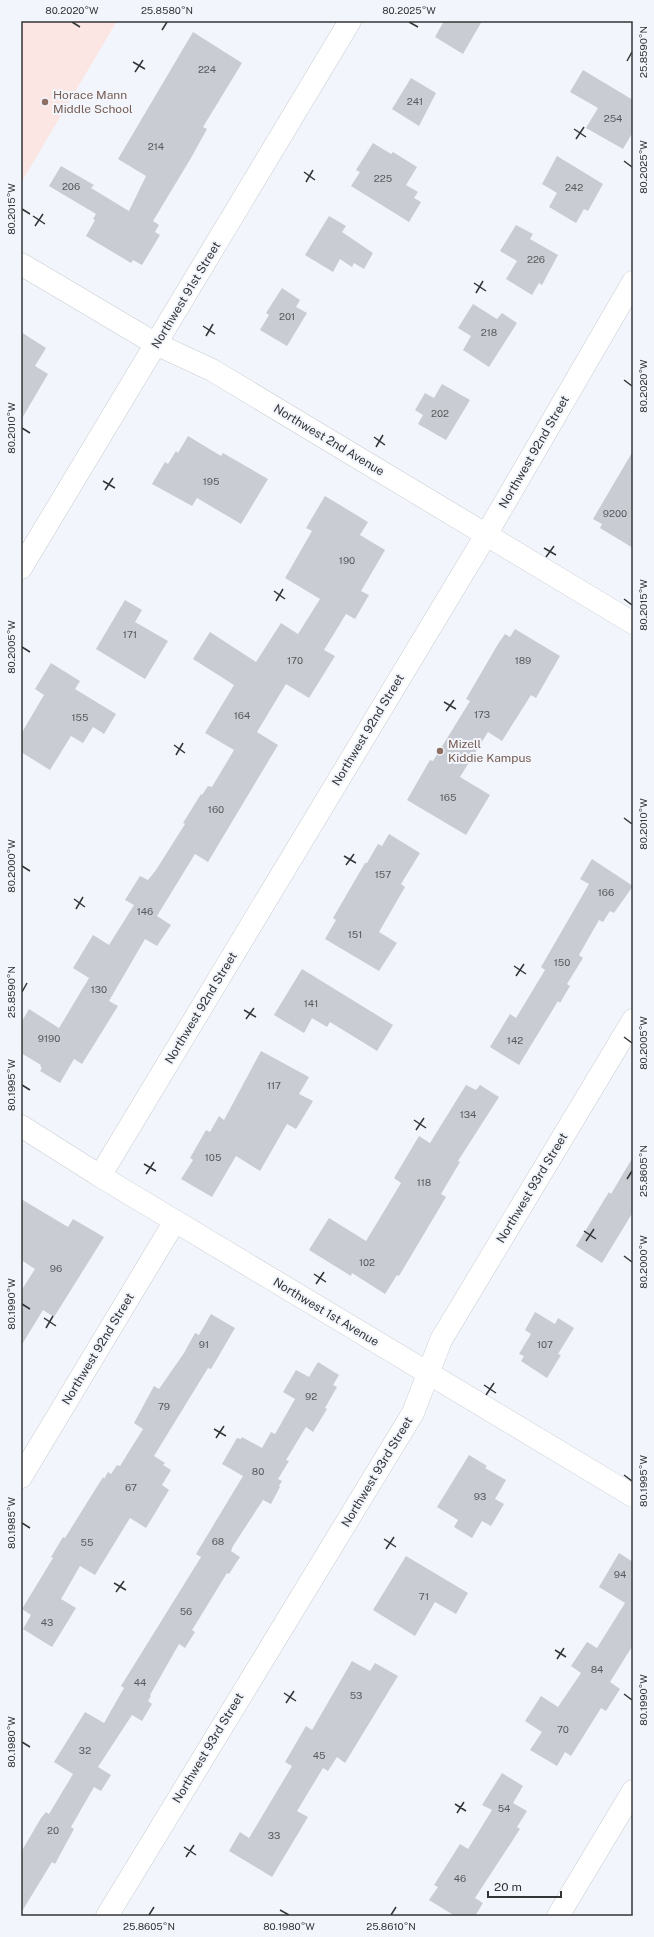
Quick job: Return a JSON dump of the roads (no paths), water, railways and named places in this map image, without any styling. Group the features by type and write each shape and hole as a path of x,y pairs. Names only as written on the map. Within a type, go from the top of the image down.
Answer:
{"street":[{"name":"Northwest 91st Street","path":"21,568 350,21"},
{"name":"Northwest 2nd Avenue","path":"21,264 156,344 212,370 633,623"},
{"name":"Northwest 92nd Street","path":"100,1176 486,535 633,282"},
{"name":"Northwest 93rd Street","path":"107,1916 413,1413 441,1340 633,1020"},
{"name":"Northwest 1st Avenue","path":"21,1126 100,1176 633,1496"},
{"name":"Northwest 92nd Street","path":"21,1477 175,1221"},
{"path":"558,1916 633,1791"}],"place":[{"name":"Horace Mann Middle School","path":"45,102"},
{"name":"Mizell Kiddie Kampus","path":"440,751"}]}
